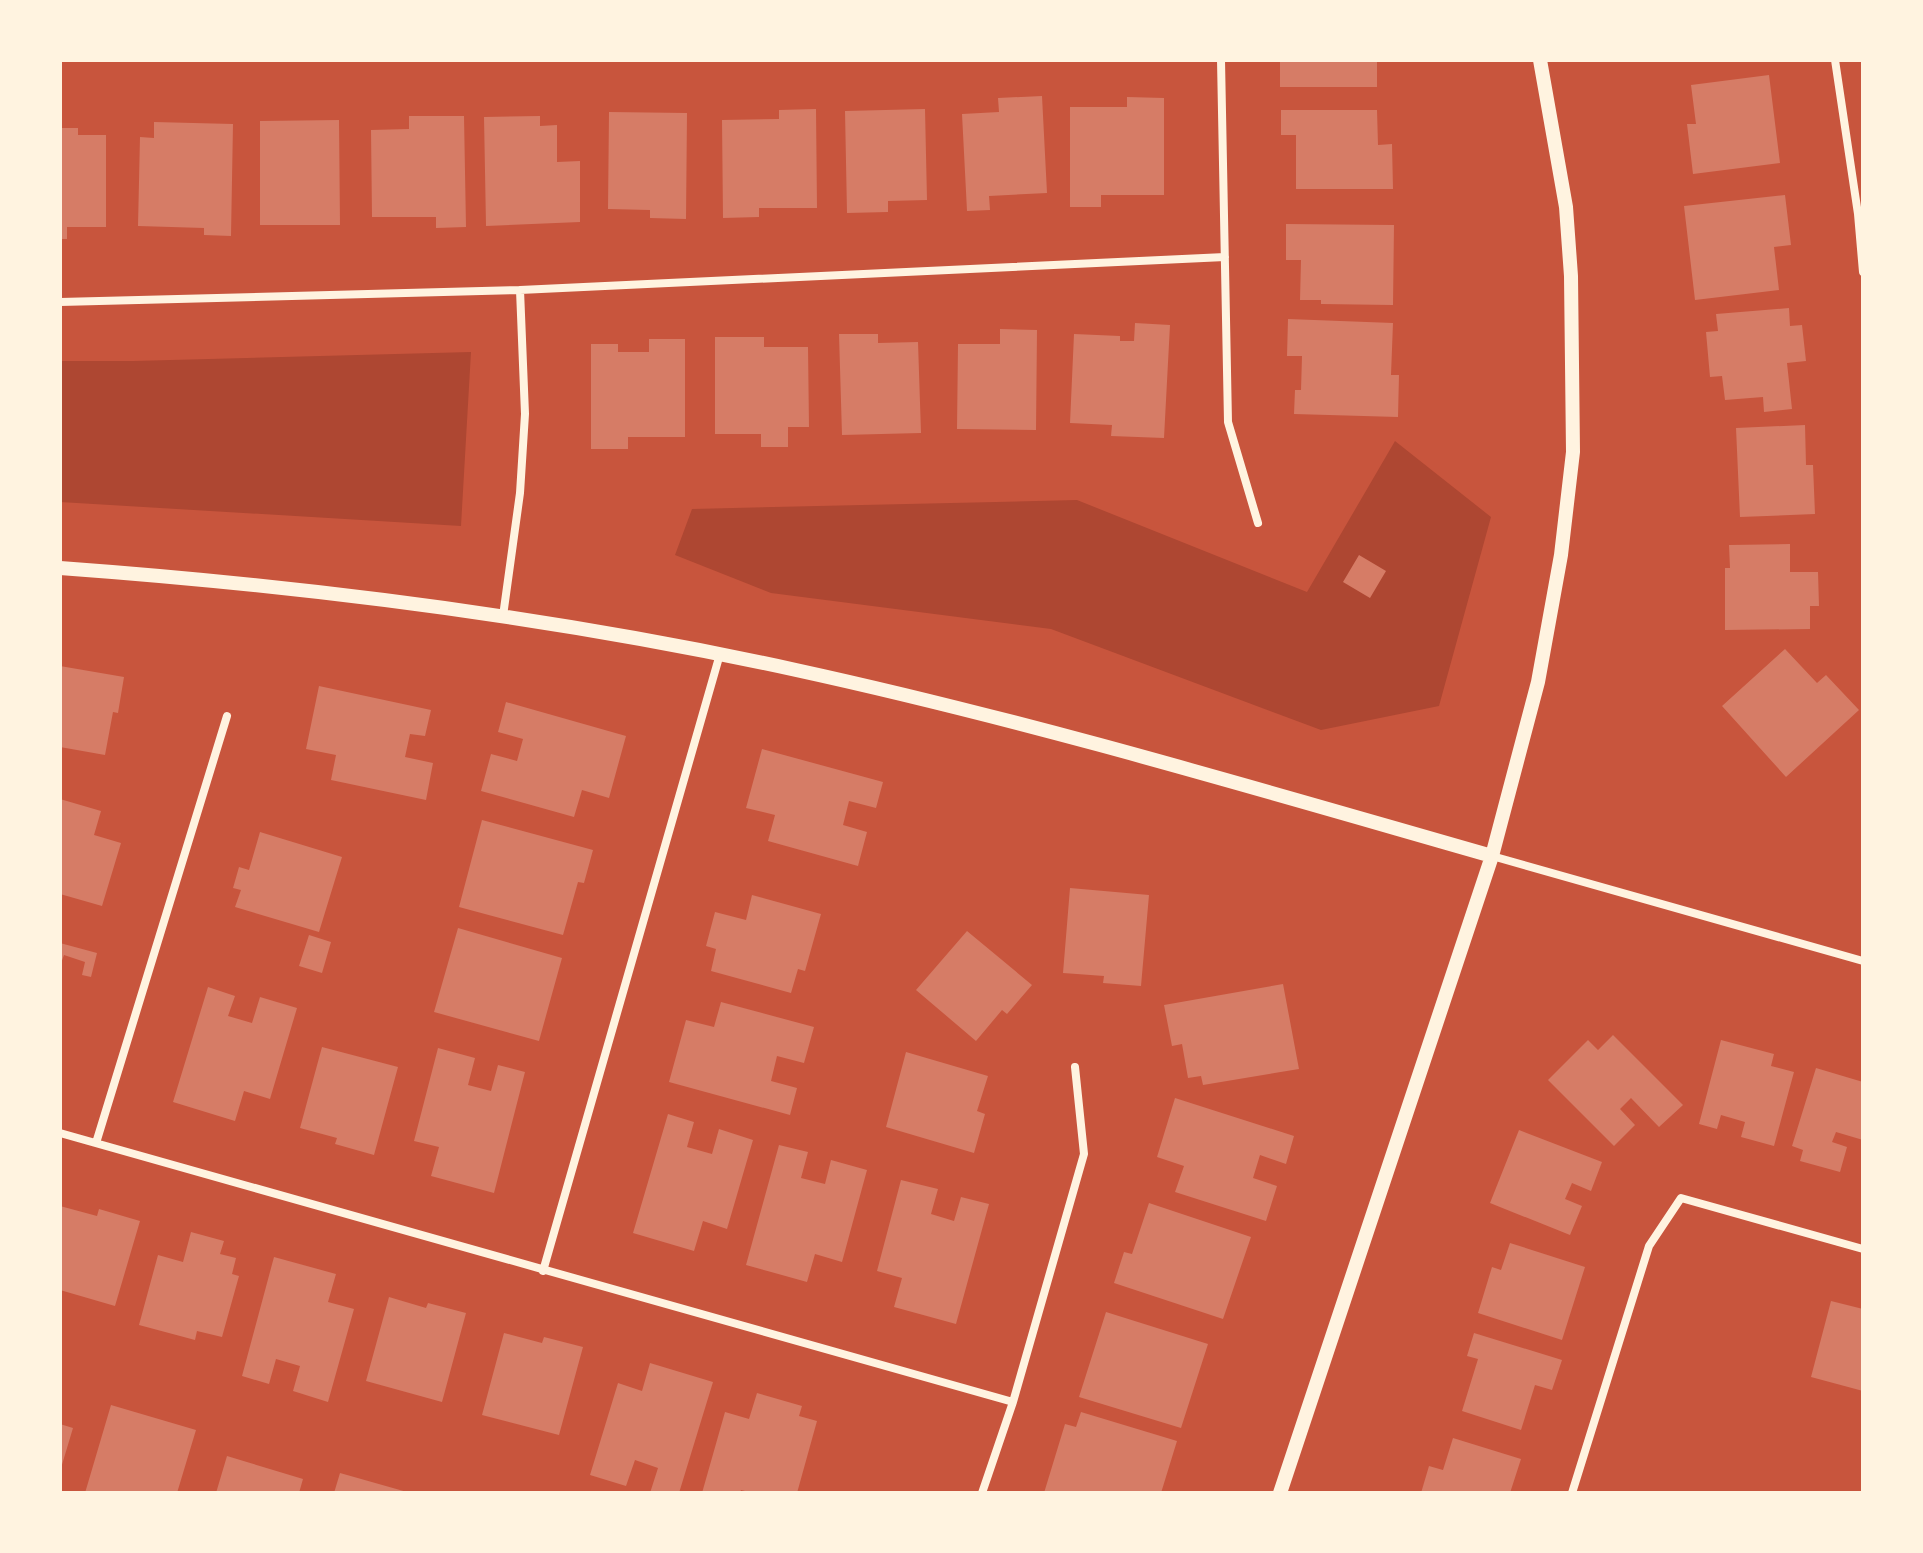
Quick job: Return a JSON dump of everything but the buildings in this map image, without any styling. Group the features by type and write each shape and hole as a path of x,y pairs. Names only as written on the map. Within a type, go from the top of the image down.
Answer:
{"street":[{"path":"1221,60 1228,422 1258,523"},
{"path":"1280,1493 1492,856 1538,682 1561,555 1573,452 1573,327 1566,207 1540,60"},
{"path":"1835,60 1860,214 1863,272"},
{"path":"60,302 520,290 1225,257"},
{"path":"503,616 519,508 525,414 520,290"},
{"path":"60,568 314,591 503,616 720,654 854,683 1052,731 1863,961"},
{"path":"543,1271 720,654"},
{"path":"96,1143 227,716"},
{"path":"982,1493 1013,1402 1084,1154 1075,1067"},
{"path":"60,1133 1013,1402"},
{"path":"1572,1493 1649,1246 1681,1198 1863,1249"}],"shaded area":[{"path":"471,352 461,526 60,502 60,361"},
{"path":"1395,441 1491,517 1439,706 1321,730 1051,629 771,593 675,555 692,509 1077,500 1307,592"}]}
